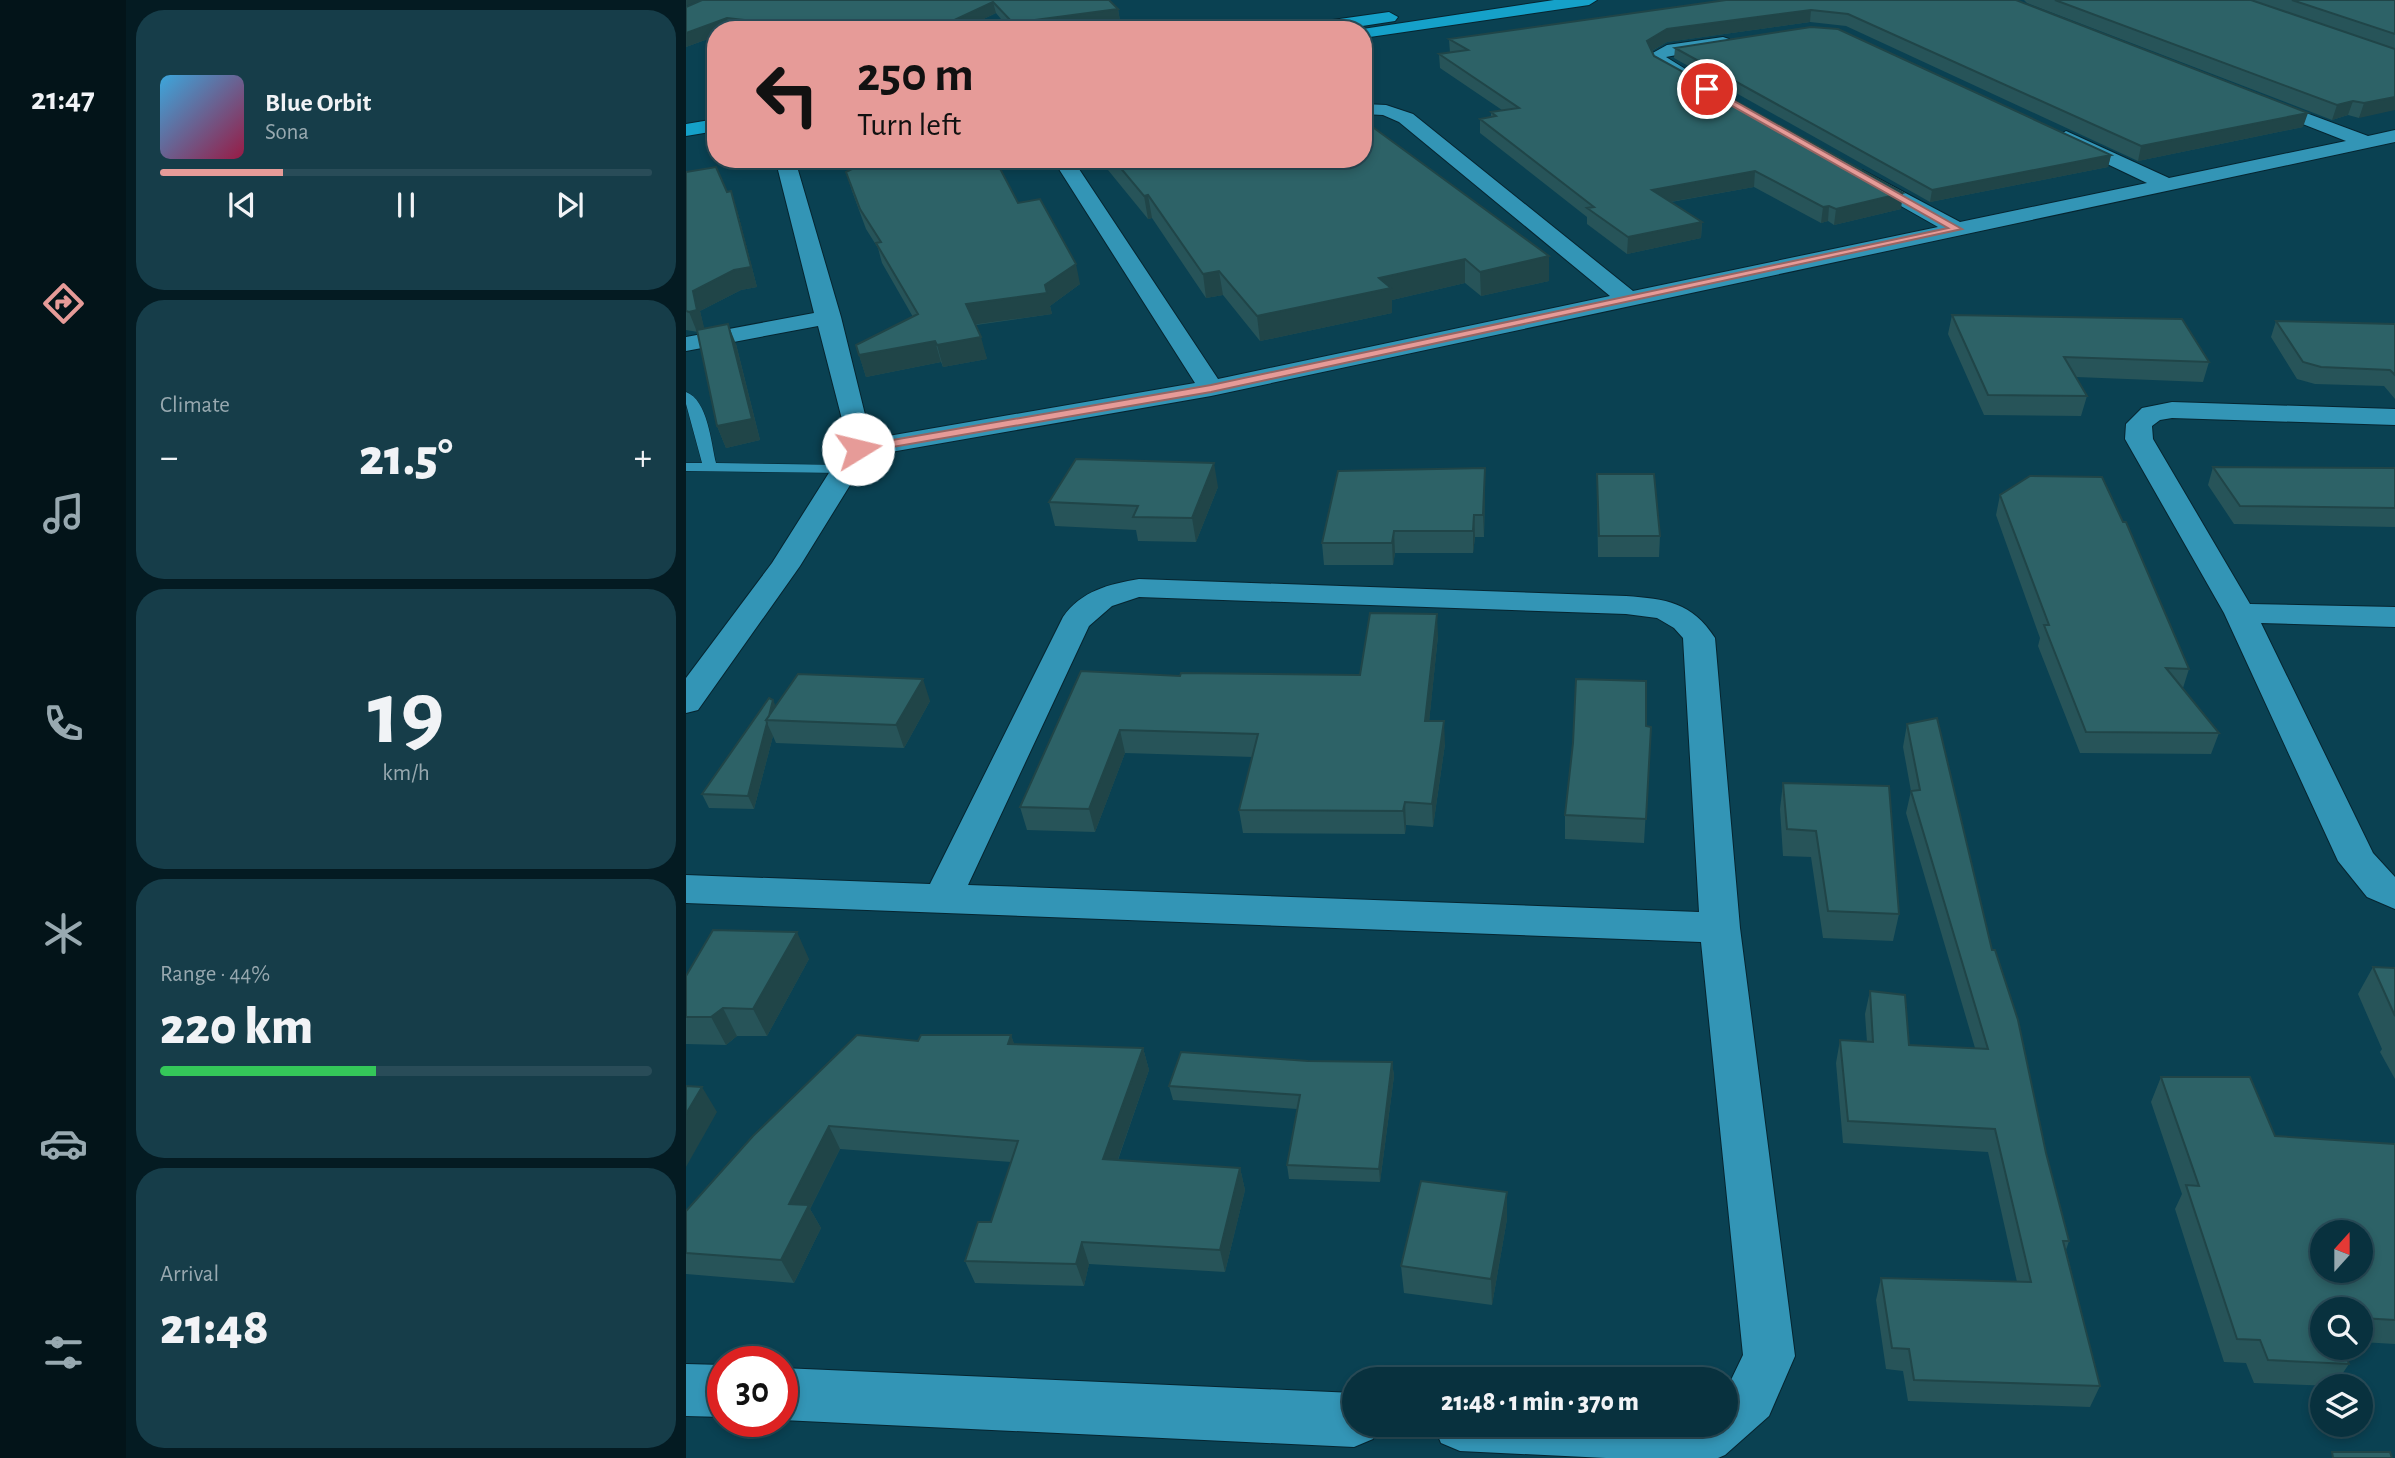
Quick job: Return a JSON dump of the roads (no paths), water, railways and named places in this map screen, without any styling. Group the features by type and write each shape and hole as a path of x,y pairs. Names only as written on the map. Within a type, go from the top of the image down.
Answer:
{"highway":[{"path":"1361,21 1511,0"},
{"path":"1372,32 1589,0"},
{"path":"686,115 707,120"},
{"path":"686,130 707,124"}],"street":[{"path":"1708,90 1661,63 1657,55 1667,50 1745,39"},
{"path":"2251,97 2367,142"},
{"path":"1372,109 1386,110 1406,118 1627,298"},
{"path":"2045,127 2168,184"},
{"path":"851,459 1211,388 2395,136"},
{"path":"686,702 785,566 851,459 857,427 788,168"},
{"path":"1068,168 1211,388"},
{"path":"1850,169 1957,229"},
{"path":"686,344 829,317"},
{"path":"2395,417 2172,410 2151,414 2139,424 2139,439 2240,613 2357,861 2381,887 2395,895"},
{"path":"941,901 1073,626 1081,612 1095,601 1114,592 1139,588 1626,605 1679,615 1692,625 1699,638 1720,928 1769,1356 1750,1398 1738,1408"},
{"path":"2240,613 2395,617"},
{"path":"686,889 941,901 1720,928"},
{"path":"686,1390 707,1391"},
{"path":"798,1395 1342,1419"}],"lane":[{"path":"686,396 694,405 710,466"},
{"path":"686,467 851,459"}]}
